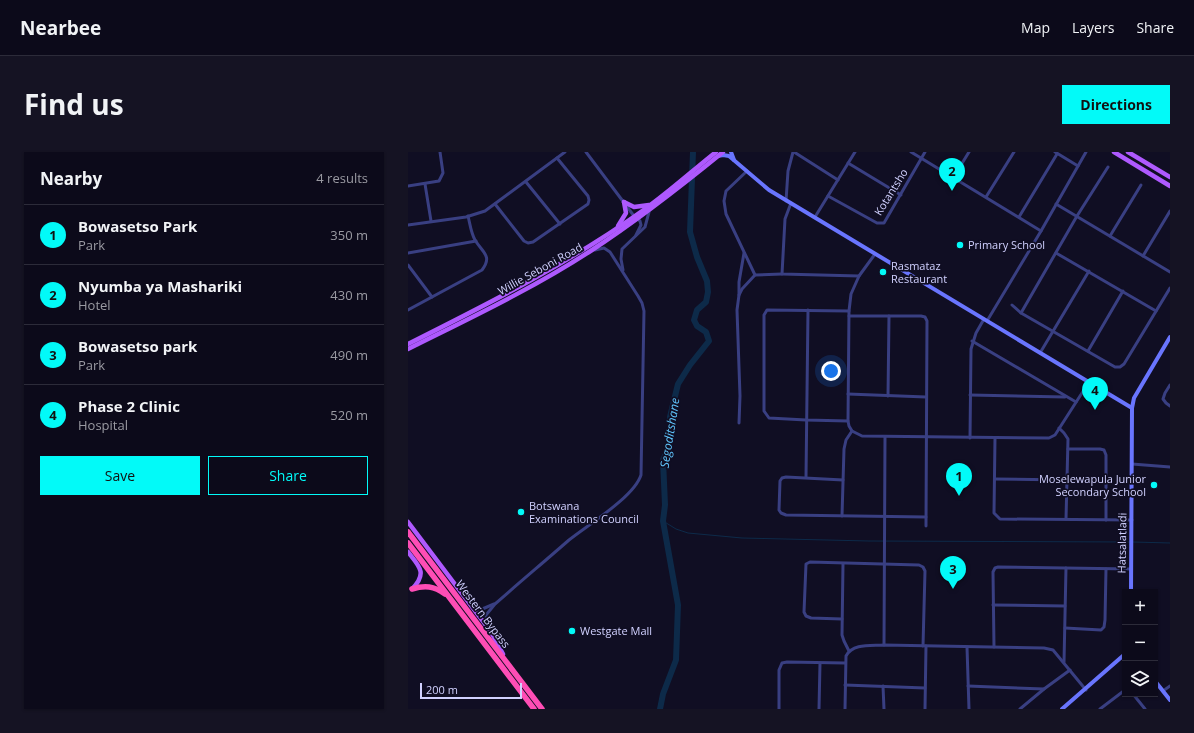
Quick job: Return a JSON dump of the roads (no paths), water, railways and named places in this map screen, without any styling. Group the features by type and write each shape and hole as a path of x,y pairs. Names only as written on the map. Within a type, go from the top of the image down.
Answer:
{"highway":[{"name":"Western Bypass","path":"408,532 542,709"},
{"name":"Western Bypass","path":"408,543 534,709"},
{"path":"410,590 419,587 432,586 450,598"}],"main road":[{"path":"672,191 717,154 723,152"},
{"path":"1114,152 1170,186"},
{"path":"1128,152 1169,176"},
{"name":"Willie Seboni Road","path":"408,349 548,277 591,251 650,205 672,191"},
{"name":"Willie Seboni Road","path":"408,344 545,273 636,217 649,212 672,191"},
{"path":"624,202 637,207 650,205"},
{"path":"616,229 626,213 624,202"},
{"path":"408,522 491,632 507,662"},
{"path":"408,546 418,557"},
{"path":"408,552 418,566 422,575 420,580 410,590"}],"street":[{"path":"408,182 408,186 439,181 443,173 440,152"},
{"path":"408,224 468,216 484,211 526,182 565,152"},
{"path":"586,152 641,225 636,235"},
{"path":"731,152 734,160"},
{"path":"786,201 788,171 793,152 838,180"},
{"path":"815,217 855,152"},
{"path":"911,152 1041,231"},
{"name":"Kotantsho","path":"828,196 877,223 884,223 925,152"},
{"path":"953,178 969,152"},
{"path":"986,198 1014,152"},
{"path":"970,438 970,349 972,341 1041,231 1086,152"},
{"path":"1019,217 1056,153 1078,166"},
{"path":"717,154 726,155 734,160 769,190 786,201 1132,408"},
{"path":"495,204 528,243 534,242 588,204 588,196 558,158"},
{"path":"848,163 901,194"},
{"path":"1022,312 1077,216 1108,167"},
{"path":"747,171 726,191 724,201 726,214 755,275"},
{"path":"526,182 560,224"},
{"path":"425,184 431,221"},
{"path":"1110,236 1141,185"},
{"path":"782,274 785,219 791,203"},
{"path":"1056,204 1170,272"},
{"path":"1143,256 1170,211"},
{"path":"624,274 621,259 622,249 644,227 649,212"},
{"path":"408,310 482,270 485,266 487,258 485,252 476,241 468,216"},
{"path":"408,253 476,241"},
{"path":"491,632 486,622 486,615 495,604 570,540 630,493 639,482 642,468 644,311 642,303 610,252 606,249 600,248 591,251"},
{"path":"1056,252 1156,311"},
{"path":"739,423 740,396 737,310 739,282 744,253"},
{"path":"875,254 860,276 851,294 849,311 848,421 852,431 862,436 885,437 1049,438 1055,435 1089,382"},
{"path":"408,265 432,297"},
{"path":"1040,353 1089,271"},
{"path":"739,295 742,289 755,275 782,274 860,276"},
{"path":"1012,305 1053,331 1116,367 1120,367 1124,364 1170,288"},
{"path":"1088,351 1123,291"},
{"path":"848,421 769,418 764,412 764,315 767,310 849,311"},
{"path":"806,477 808,310"},
{"path":"849,316 921,316 925,317 927,321 926,526"},
{"path":"888,396 889,316"},
{"name":"Hatsalatladi","path":"1131,589 1132,408 1134,398 1170,337"},
{"path":"972,341 1076,402"},
{"path":"1170,385 1163,399 1170,406"},
{"path":"848,394 926,397"},
{"path":"970,395 1066,397"},
{"path":"1059,428 1068,439 1066,519"},
{"path":"842,516 846,440 852,431"},
{"path":"884,646 886,516 885,437"},
{"path":"995,438 994,513 1000,519 1132,520"},
{"path":"1068,449 1104,450 1106,454 1106,520"},
{"path":"1132,464 1170,467"},
{"path":"843,480 786,476 780,481 779,510 786,515 926,517"},
{"path":"995,479 1066,480"},
{"path":"842,619 811,618 806,616 804,612 806,564 810,562 919,565 924,567 925,709"},
{"path":"843,564 842,634 849,651"},
{"path":"994,647 993,572 995,568 1131,569"},
{"path":"1064,662 1066,568"},
{"path":"1065,628 1101,630 1104,627 1106,569"},
{"path":"470,605 475,609 480,610 495,604"},
{"path":"993,605 1065,606"},
{"path":"845,709 846,656 849,651 858,647 924,646 1049,649 1053,650 1064,662 1086,690"},
{"path":"968,647 969,709"},
{"path":"1062,709 1086,690 1122,657"},
{"path":"779,709 780,666 787,662 845,663"},
{"path":"819,709 820,663"},
{"path":"1020,709 1044,688 1070,670"},
{"path":"845,685 925,688"},
{"path":"1158,685 1170,700"},
{"path":"883,686 884,709"},
{"path":"968,686 1044,688"},
{"path":"1163,691 1170,686"},
{"path":"1100,709 1122,692"},
{"path":"1135,697 1145,709"}],"waterway":[{"name":"Segoditshane","path":"660,709 663,694 676,660 678,605 663,521 665,505 663,460 672,434 670,417 678,384 690,365 709,341 706,332 697,326 694,320 697,310 706,302 708,292 707,281 697,257 690,232 693,152"},
{"path":"663,521 676,529 688,533 742,538 869,541 1129,542"},
{"path":"1133,542 1170,543"}],"place":[{"name":"Nyumba ya Mashariki","path":"952,191"},
{"name":"Primary School","path":"960,245"},
{"name":"Rasmataz Restaurant","path":"883,272"},
{"name":"Phase 2 Clinic","path":"1095,410"},
{"name":"Moselewapula Junior Secondary School","path":"1154,485"},
{"name":"Bowasetso Park","path":"959,496"},
{"name":"Botswana Examinations Council","path":"521,512"},
{"name":"Bowasetso park","path":"953,589"},
{"name":"Westgate Mall","path":"572,631"}]}
